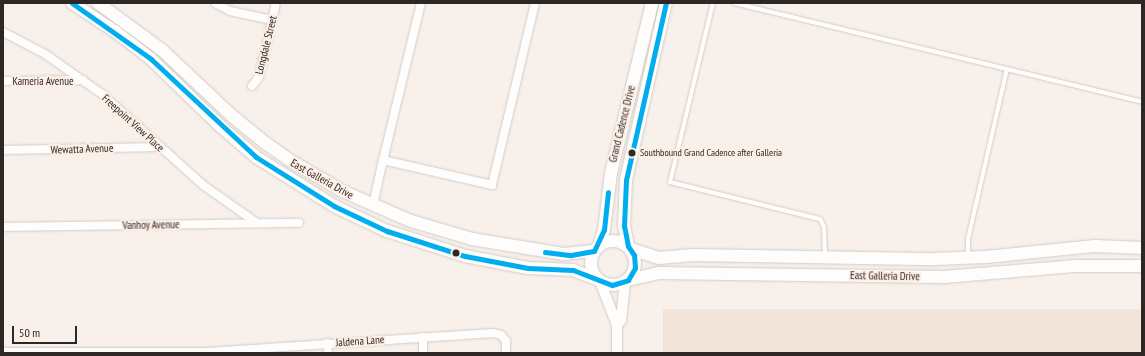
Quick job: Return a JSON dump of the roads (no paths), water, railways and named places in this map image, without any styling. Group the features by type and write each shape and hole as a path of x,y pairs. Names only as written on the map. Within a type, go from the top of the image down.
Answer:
{"main road":[{"name":"East Galleria Drive","path":"72,3 116,32 151,59 245,148 282,175 334,206 399,236 465,256 528,268 573,270 599,280"},
{"name":"East Galleria Drive","path":"98,3 162,50 231,115 264,142 324,181 373,205 427,226 472,239 564,254 596,249"},
{"name":"Grand Cadence Drive","path":"596,249 605,226 611,173 652,3"},
{"name":"Grand Cadence Drive","path":"630,248 624,226 626,180 666,3"},
{"path":"617,241 630,248 634,255 635,268 626,281 612,285 599,280 591,266 596,249 617,241"},
{"name":"East Galleria Drive","path":"630,248 656,258 693,255 968,258 1094,246 1142,248"},
{"name":"East Galleria Drive","path":"626,281 659,273 944,277 1074,266 1142,266"}],"street":[{"path":"215,3 230,11 272,20"},
{"name":"Longdale Street","path":"252,86 259,77 276,3"},
{"path":"373,205 421,3"},
{"path":"383,160 492,185 535,3"},
{"name":"Freepoint View Place","path":"3,32 45,54 102,94 203,185 257,224"},
{"name":"Kameria Avenue","path":"3,81 83,80"},
{"name":"Wewatta Avenue","path":"3,150 160,147"},
{"name":"Vanhoy Avenue","path":"3,227 299,223"},
{"path":"599,280 617,325 617,353"},
{"path":"617,325 621,320 626,281"},
{"name":"Jaldena Lane","path":"3,352 235,351 423,337 501,335 506,341 506,353"},
{"path":"423,337 423,353"},
{"path":"328,343 328,353"}],"lane":[{"path":"713,3 670,182 820,219 824,227 825,257"},
{"path":"734,3 1142,102"},
{"path":"968,258 968,239 1007,69"}],"place":[{"name":"Southbound Grand Cadence after Galleria","path":"632,153"}]}
